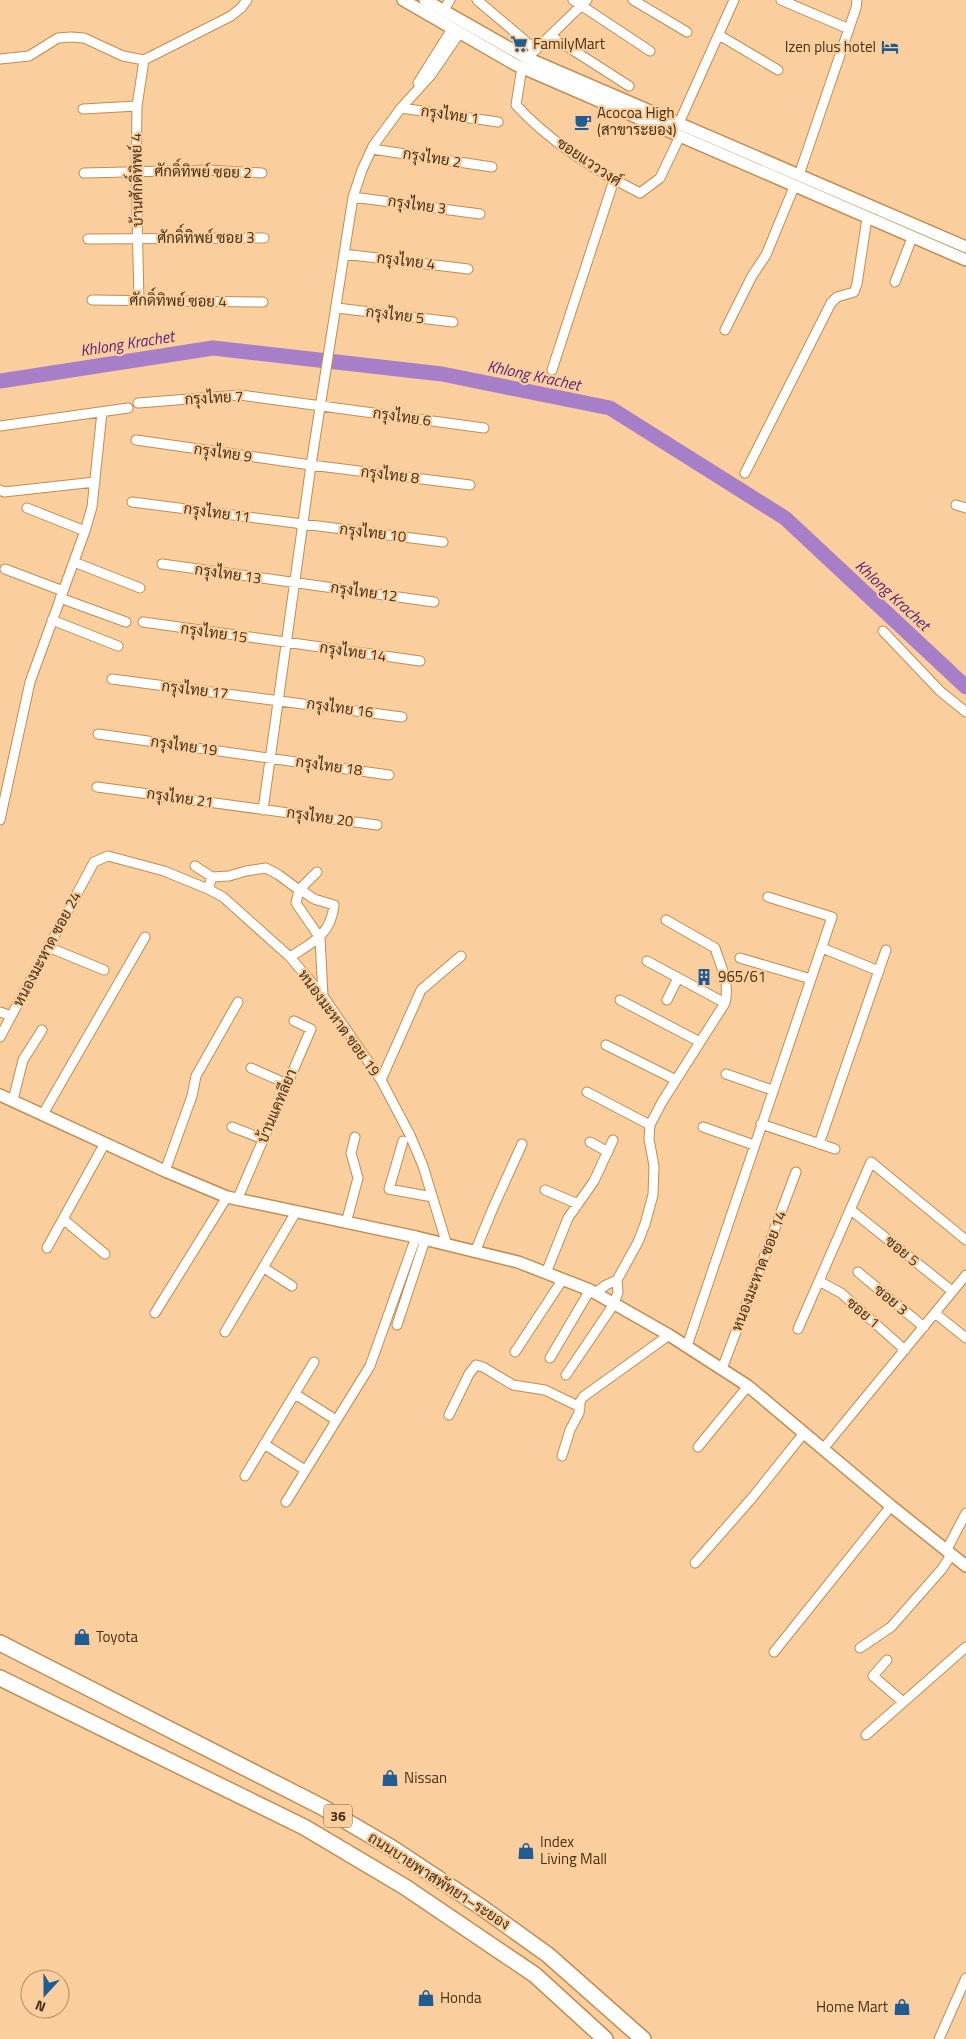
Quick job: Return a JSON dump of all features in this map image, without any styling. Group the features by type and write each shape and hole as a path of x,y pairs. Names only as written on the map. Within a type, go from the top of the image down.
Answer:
{"highway":[{"name":"ถนนบายพาสพัทยา–ระยอง","path":"0,1643 322,1807 392,1848 481,1907 548,1955 643,2039"},
{"name":"ถนนบายพาสพัทยา–ระยอง","path":"0,1678 304,1827 405,1887 534,1975 605,2039"}],"street":[{"path":"0,59 29,56 58,38 71,37 84,38 123,56 144,60 231,16 248,0"},
{"path":"403,0 456,32 680,136 703,140 799,175 966,247"},
{"path":"425,0 524,63 680,123 703,140 794,187 966,260"},
{"path":"443,11 450,0"},
{"path":"478,0 536,50"},
{"path":"573,0 584,3 650,51"},
{"path":"633,0 687,32"},
{"path":"680,123 734,0"},
{"path":"781,0 849,28"},
{"path":"799,175 857,0"},
{"path":"524,63 584,3"},
{"path":"263,810 311,465 353,197 362,170 372,149 412,95 430,75 456,32"},
{"path":"719,34 778,70"},
{"path":"550,36 629,86"},
{"name":"บ้านศักดิ์ทิพย์ 4","path":"139,301 136,171 137,106 144,60"},
{"name":"ซอยแวววงศ์","path":"524,63 516,105 530,120 572,152 614,180 640,193 660,178 680,136"},
{"path":"83,109 137,106"},
{"name":"กรุงไทย 1","path":"402,108 498,122"},
{"name":"กรุงไทย 2","path":"372,149 492,167"},
{"name":"ศักดิ์ทิพย์ ซอย 2","path":"84,173 208,170 262,173"},
{"path":"552,370 614,180"},
{"path":"725,330 752,276 766,255 794,187"},
{"name":"กรุงไทย 3","path":"353,197 480,214"},
{"path":"745,473 831,303 837,297 854,292 857,284 867,218"},
{"name":"ศักดิ์ทิพย์ ซอย 3","path":"88,240 264,238"},
{"path":"895,282 912,238"},
{"name":"กรุงไทย 4","path":"344,254 468,269"},
{"name":"ศักดิ์ทิพย์ ซอย 4","path":"92,300 263,302"},
{"name":"กรุงไทย 5","path":"337,308 453,322"},
{"name":"กรุงไทย 7","path":"138,403 240,394 320,406"},
{"name":"กรุงไทย 6","path":"320,406 484,428"},
{"path":"0,426 128,408"},
{"path":"0,820 30,682 92,507 102,412"},
{"name":"กรุงไทย 9","path":"136,440 311,465"},
{"name":"กรุงไทย 8","path":"311,465 470,485"},
{"path":"0,490 4,492 95,482"},
{"name":"กรุงไทย 11","path":"132,502 303,524"},
{"path":"956,505 966,508"},
{"path":"27,508 85,531"},
{"name":"กรุงไทย 10","path":"303,524 443,542"},
{"path":"74,562 140,588"},
{"name":"กรุงไทย 13","path":"162,564 295,583"},
{"path":"5,570 126,622"},
{"name":"กรุงไทย 12","path":"295,583 434,602"},
{"path":"52,620 118,646"},
{"name":"กรุงไทย 15","path":"143,622 286,643"},
{"path":"883,631 940,691 966,712"},
{"name":"กรุงไทย 14","path":"286,643 420,661"},
{"name":"กรุงไทย 17","path":"112,679 278,700"},
{"name":"กรุงไทย 16","path":"278,700 402,717"},
{"name":"กรุงไทย 19","path":"98,734 269,757"},
{"name":"กรุงไทย 18","path":"269,757 389,774"},
{"name":"กรุงไทย 21","path":"97,787 263,810"},
{"name":"กรุงไทย 20","path":"263,810 377,825"},
{"name":"หนองมะหาด ซอย 19","path":"94,862 108,856 164,872 208,889 223,898 290,957 324,996 381,1080 410,1135 423,1166 447,1245"},
{"name":"หนองมะหาด ซอย 24","path":"0,1037 94,862"},
{"path":"195,866 212,878 266,868 314,899 334,905 330,920 320,938 290,957"},
{"path":"318,872 299,890 296,903 320,938 324,996"},
{"path":"208,889 212,878"},
{"path":"687,1346 832,917 768,897"},
{"path":"566,1375 614,1304 618,1292 617,1280 638,1242 645,1224 653,1195 654,1166 649,1139 650,1125 724,1003 727,986 715,948 666,920"},
{"path":"42,1114 145,937"},
{"path":"48,947 104,970"},
{"path":"822,948 879,970"},
{"path":"819,1144 886,950"},
{"path":"381,1080 421,990 461,956"},
{"path":"740,958 811,979"},
{"path":"647,961 724,1003"},
{"path":"667,1000 678,978"},
{"path":"620,1000 700,1042"},
{"path":"164,1171 192,1096 196,1076 238,1002"},
{"path":"0,1012 11,1016"},
{"name":"บ้านแคทลียา","path":"155,1313 232,1198 263,1139 310,1029 294,1021"},
{"path":"13,1100 23,1060 42,1030"},
{"path":"606,1045 676,1080"},
{"path":"252,1068 287,1084"},
{"path":"726,1074 772,1090"},
{"path":"587,1092 650,1125"},
{"path":"0,1095 164,1171 232,1198 518,1262 592,1291 669,1335 748,1386 966,1566"},
{"path":"761,1124 834,1149"},
{"path":"232,1127 263,1139"},
{"path":"703,1127 754,1145"},
{"path":"346,1223 358,1178 351,1153 355,1137"},
{"path":"546,1272 568,1218 594,1181 613,1140"},
{"path":"403,1141 389,1189 432,1197"},
{"path":"590,1142 608,1152"},
{"path":"47,1248 105,1143"},
{"path":"475,1252 492,1208 522,1144"},
{"path":"798,1329 872,1162 966,1240"},
{"name":"หนองมะหาด ซอย 14","path":"722,1369 796,1172"},
{"path":"545,1190 578,1204"},
{"name":"ซอย 5","path":"851,1210 952,1291"},
{"path":"225,1332 296,1212"},
{"path":"63,1220 105,1254"},
{"path":"397,1325 420,1239"},
{"path":"286,1502 370,1366 420,1239"},
{"path":"264,1268 292,1286"},
{"name":"ซอย 3","path":"858,1272 924,1327"},
{"path":"515,1352 563,1279"},
{"path":"550,1358 592,1291 617,1280"},
{"path":"823,1449 936,1314 952,1291 964,1280"},
{"name":"ซอย 1","path":"819,1281 841,1293 905,1350"},
{"path":"936,1314 966,1338"},
{"path":"562,1456 570,1430 578,1417 581,1400 589,1392 669,1335"},
{"path":"245,1476 314,1362"},
{"path":"449,1414 472,1368 476,1365 483,1366 513,1386 545,1390 580,1406"},
{"path":"698,1447 748,1386"},
{"path":"295,1394 336,1420"},
{"path":"695,1563 752,1498 804,1433"},
{"path":"264,1444 305,1470"},
{"path":"774,1652 891,1506"},
{"path":"860,1648 890,1627 942,1569 966,1513"},
{"path":"866,1734 966,1646"},
{"path":"886,1660 873,1676 903,1702"},
{"path":"939,2039 966,1978"}],"waterway":[{"name":"Khlong Krachet","path":"0,381 213,348 442,374 610,408 785,518 966,687"}],"place":[{"name":"FamilyMart","path":"519,44"},
{"name":"Izen plus hotel","path":"890,47"},
{"name":"Acocoa High (สาขาระยอง)","path":"583,122"},
{"name":"965/61","path":"704,977"},
{"name":"Toyota","path":"82,1637"},
{"name":"Nissan","path":"390,1778"},
{"name":"Index Living Mall","path":"526,1851"},
{"name":"Honda","path":"426,1998"},
{"name":"Home Mart","path":"902,2007"}]}
